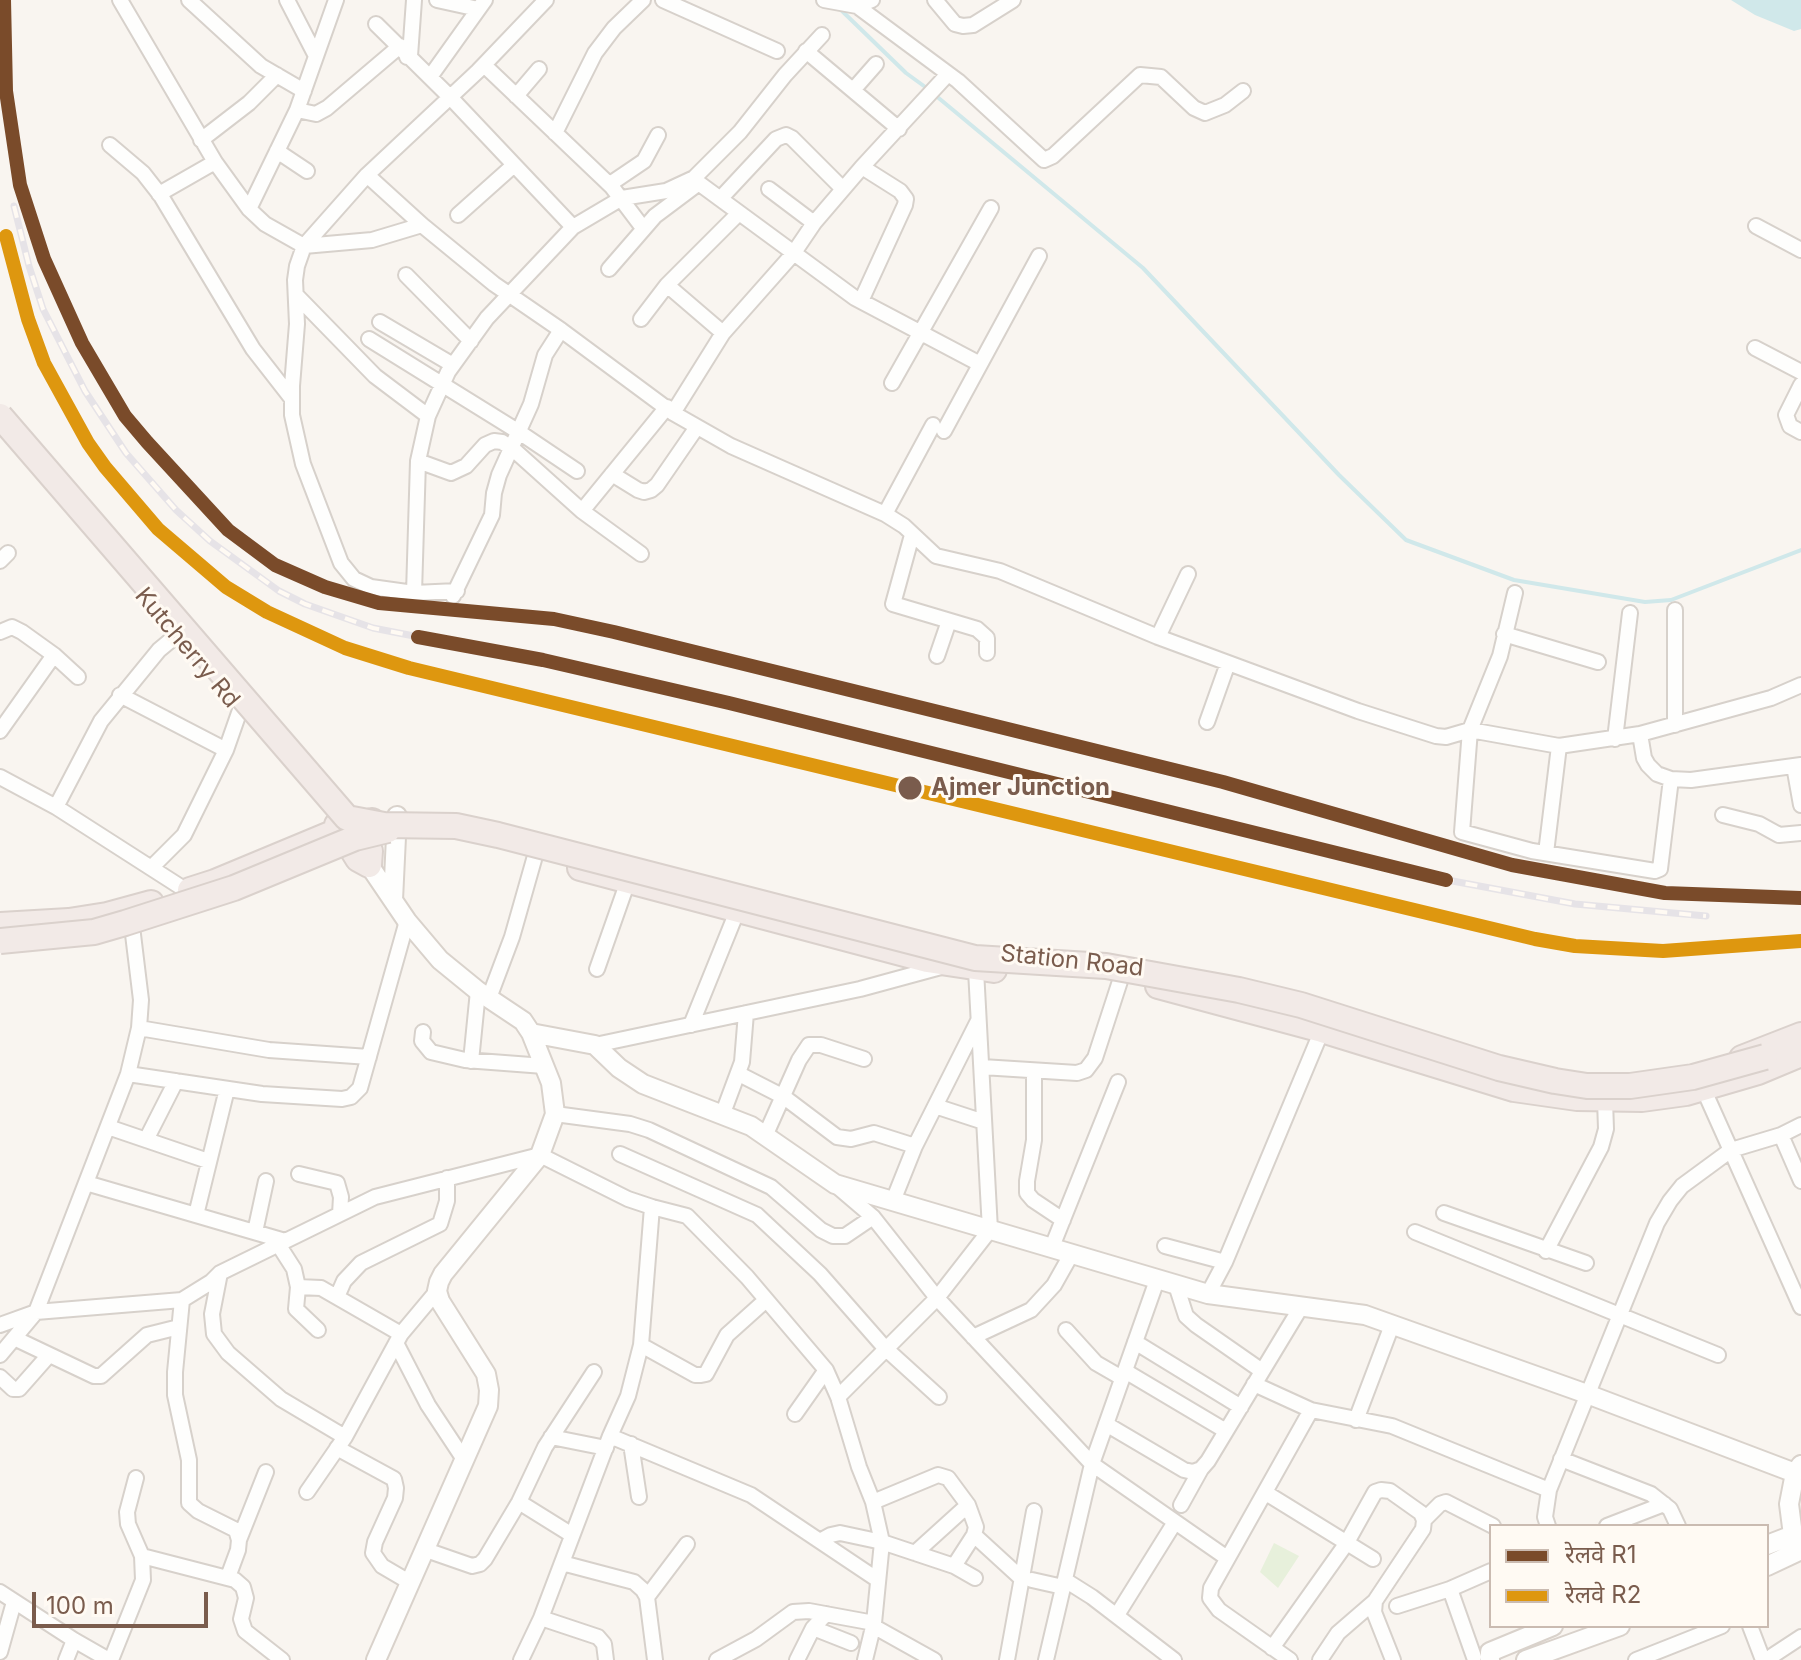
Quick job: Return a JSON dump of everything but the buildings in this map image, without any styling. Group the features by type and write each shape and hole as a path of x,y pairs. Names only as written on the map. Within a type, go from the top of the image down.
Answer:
{"highway":[{"path":"0,403 336,799 359,839"},
{"path":"0,416 347,818 359,839"},
{"name":"Kutcherry Rd","path":"0,432 320,801 359,839"},
{"name":"Station Road","path":"359,839 397,826 438,818 572,848 940,946 1141,967 1240,985 1311,1003 1496,1061 1567,1077 1632,1080 1682,1074 1785,1052"},
{"name":"Station Road","path":"397,826 481,842 949,965 976,970 1121,978 1189,993 1514,1089 1605,1100 1686,1093 1758,1072 1785,1052"},
{"path":"0,925 131,918 187,891 359,839 456,826 975,958 1106,966 1239,990 1301,1005 1499,1068 1555,1081 1587,1086 1630,1086 1693,1077 1785,1052"},
{"path":"0,944 94,932 234,888 355,838 386,830 417,830 459,833 503,842 974,964 1128,975 1199,989 1310,1017 1504,1079 1543,1087 1608,1093 1646,1092 1683,1085 1785,1052"},
{"path":"0,944 45,943 131,918 230,895 359,839"},
{"path":"0,932 86,926 138,913 359,839"}],"street":[{"path":"120,0 215,162 249,209 273,229 304,246 372,240 422,225"},
{"path":"189,0 248,55 304,91"},
{"path":"249,209 297,110 336,0"},
{"path":"405,51 414,0"},
{"path":"437,0 482,4"},
{"path":"546,0 484,65 367,175 304,246 297,266 292,415 303,464 341,563 354,579 371,587 453,595 492,515 499,475 513,449 545,355 561,330"},
{"path":"555,133 595,53 614,28 643,0"},
{"path":"663,0 777,51"},
{"path":"824,0 857,6 948,74 1044,160 1053,156 1140,75 1161,77 1194,108 1205,113 1225,105 1243,91"},
{"path":"857,6 872,0"},
{"path":"935,0 955,24 963,26 973,25 1013,0"},
{"path":"293,2 316,56"},
{"path":"430,77 482,4"},
{"path":"376,24 573,227"},
{"path":"609,269 643,228 697,181 822,35"},
{"path":"297,110 316,114 327,108 385,59 405,51"},
{"path":"806,51 899,129"},
{"path":"854,89 876,64"},
{"path":"484,65 616,191 643,228"},
{"path":"516,96 539,69"},
{"path":"582,511 670,410 723,333 793,254 814,223 948,74"},
{"path":"201,140 249,103 277,75"},
{"path":"414,593 418,461 428,416 441,386 503,290 616,191 644,161 658,135"},
{"path":"720,199 776,139 786,135 843,189"},
{"path":"110,145 143,173 159,194 237,324 292,399"},
{"path":"277,151 307,171"},
{"path":"159,194 215,162"},
{"path":"458,215 514,165"},
{"path":"861,301 906,199 900,191 862,167"},
{"path":"367,175 422,225 503,290 670,410 731,446 885,514 936,556 1000,571 1158,637 1358,711 1436,736 1446,737 1470,730 1559,746 1640,734 1771,698 1801,685"},
{"path":"616,191 666,191 697,181"},
{"path":"697,181 861,301 980,364"},
{"path":"769,189 814,223"},
{"path":"892,383 991,208"},
{"path":"641,319 667,285 739,213"},
{"path":"1756,226 1801,250"},
{"path":"885,514 980,364 1039,256"},
{"path":"406,275 471,341"},
{"path":"667,285 723,333"},
{"path":"296,295 375,376 428,416"},
{"path":"380,322 453,365"},
{"path":"369,339 577,471"},
{"path":"1755,348 1801,372"},
{"path":"1801,385 1786,415 1790,426 1801,432"},
{"path":"612,474 638,490 651,490 697,427"},
{"path":"418,461 451,473 466,466 485,445 502,442 582,511 641,554"},
{"path":"912,535 893,604 983,633 987,638 987,653"},
{"path":"1158,637 1188,574"},
{"path":"1515,593 1500,656 1470,730 1462,832 1546,853 1655,871 1660,869 1671,779"},
{"path":"1675,610 1675,725"},
{"path":"1615,739 1630,613"},
{"path":"937,656 949,621"},
{"path":"0,632 12,627 54,655 78,677"},
{"path":"1504,634 1598,662"},
{"path":"56,807 101,721 159,650 177,635"},
{"path":"0,731 54,655"},
{"path":"1207,722 1228,663"},
{"path":"120,695 226,750"},
{"path":"152,867 184,835 226,750 240,710"},
{"path":"1640,734 1648,765 1657,774 1671,779 1691,780 1798,765 1801,805"},
{"path":"1546,853 1559,746"},
{"path":"0,777 56,807 187,891"},
{"path":"1723,815 1759,824 1779,835 1801,833"},
{"path":"393,900 397,826"},
{"path":"307,1492 341,1442 399,1338 437,1291 443,1274 540,1155 555,1114 551,1083 531,1033 517,1016 484,995 440,960 407,921 359,839"},
{"path":"471,1061 484,995 512,937 535,856"},
{"path":"597,969 628,881"},
{"path":"691,1025 738,909"},
{"path":"0,1355 36,1312 128,1074 139,1028 141,1000 131,918"},
{"path":"128,1074 227,1089 342,1099 351,1097 360,1088 407,921"},
{"path":"531,1033 595,1045 860,989 949,965"},
{"path":"838,1397 937,1298 990,1230 976,970"},
{"path":"982,1067 1077,1073 1090,1067 1121,978"},
{"path":"723,1113 739,1074 746,1013"},
{"path":"893,1201 915,1146 979,1018"},
{"path":"139,1028 254,1049 369,1057"},
{"path":"1208,1294 1225,1262 1322,1030"},
{"path":"423,1032 422,1041 431,1052 471,1061 544,1066"},
{"path":"595,1045 619,1068 643,1084 723,1113 766,1134 835,1184 873,1217 937,1298 1092,1464 1227,1558"},
{"path":"766,1134 799,1060 809,1045 821,1045 864,1059"},
{"path":"1034,1071 1034,1140 1027,1193 1063,1220"},
{"path":"739,1074 784,1097 843,1139 874,1133 915,1146"},
{"path":"146,1140 176,1081"},
{"path":"1052,1247 1118,1082"},
{"path":"196,1215 227,1089"},
{"path":"1707,1097 1801,1307"},
{"path":"1546,1251 1601,1147 1606,1129 1605,1100"},
{"path":"935,1106 984,1122"},
{"path":"555,1114 630,1124 649,1130 771,1187 821,1230 833,1236 845,1236 873,1217"},
{"path":"1547,1524 1545,1517 1549,1490 1657,1223 1670,1201 1682,1186 1731,1150 1781,1135 1801,1125"},
{"path":"108,1127 208,1161"},
{"path":"1781,1135 1801,1181"},
{"path":"620,1154 757,1215 820,1274 885,1348 939,1397"},
{"path":"0,1325 36,1312 182,1300 220,1273 375,1197 540,1155 628,1199 687,1216 826,1370 873,1502 882,1542 873,1624 865,1660"},
{"path":"299,1174 337,1183 341,1197 340,1214"},
{"path":"337,1297 344,1281 361,1263 440,1224 447,1201 447,1178"},
{"path":"255,1232 266,1181"},
{"path":"86,1183 282,1242 298,1287 296,1309 318,1330"},
{"path":"835,1184 1208,1294 1365,1315 1798,1469 1789,1504 1798,1546"},
{"path":"521,1660 541,1618 628,1396 641,1345 652,1207"},
{"path":"1444,1213 1586,1263"},
{"path":"1415,1232 1718,1355"},
{"path":"1165,1246 1225,1262"},
{"path":"973,1337 1031,1310 1054,1285 1072,1253"},
{"path":"220,1273 212,1314 214,1334 228,1353 281,1399 394,1479 395,1498 373,1553 382,1566 411,1583"},
{"path":"1046,1660 1092,1464 1135,1342 1166,1283"},
{"path":"1166,1283 1186,1316 1262,1371"},
{"path":"298,1287 321,1288 399,1338 428,1405 465,1461"},
{"path":"378,1659 488,1406 486,1374 440,1301 437,1291"},
{"path":"182,1300 175,1395 189,1460 189,1503 198,1511 236,1530 239,1540"},
{"path":"641,1345 695,1375 706,1374 727,1335 766,1300"},
{"path":"1181,1505 1301,1307"},
{"path":"1356,1420 1392,1325"},
{"path":"14,1338 94,1376 101,1376 147,1335 179,1327"},
{"path":"1066,1330 1096,1363 1124,1374 1226,1431"},
{"path":"1135,1342 1241,1407"},
{"path":"0,1377 13,1389 19,1389 49,1355"},
{"path":"795,1414 826,1370"},
{"path":"426,1550 472,1566 480,1564 519,1502 551,1437 594,1372"},
{"path":"1254,1384 1311,1410 1392,1426 1549,1490"},
{"path":"1290,1660 1219,1610 1210,1598 1211,1588 1227,1558 1311,1410"},
{"path":"1106,1424 1184,1470 1193,1472 1201,1469"},
{"path":"551,1437 631,1444 751,1495 878,1580"},
{"path":"631,1444 639,1497"},
{"path":"1561,1459 1644,1491 1664,1504 1675,1515 1677,1524"},
{"path":"228,1577 266,1472"},
{"path":"873,1502 943,1475 948,1478 975,1519 974,1535 954,1566"},
{"path":"0,1592 110,1660 143,1580 142,1556 128,1524 127,1512 136,1478"},
{"path":"1272,1648 1346,1544 1375,1492 1390,1491 1421,1513 1423,1529 1375,1601 1338,1633 1320,1660"},
{"path":"1266,1493 1373,1559"},
{"path":"519,1502 572,1535"},
{"path":"1424,1520 1446,1502 1489,1524"},
{"path":"1612,1524 1664,1504"},
{"path":"915,1553 968,1505"},
{"path":"1007,1660 1026,1579 1034,1511"},
{"path":"1117,1615 1175,1522"},
{"path":"820,1541 840,1533 882,1542 954,1566 975,1578"},
{"path":"974,1535 1026,1579 1064,1584 1117,1615 1174,1660"},
{"path":"647,1597 687,1544"},
{"path":"1769,1545 1798,1546"},
{"path":"1769,1565 1798,1546"},
{"path":"142,1556 228,1577 243,1587 246,1598 241,1619 245,1631 282,1660"},
{"path":"562,1563 634,1582 647,1597 655,1660"},
{"path":"1397,1606 1450,1589 1489,1572"},
{"path":"1450,1589 1479,1657 1548,1628"},
{"path":"1375,1601 1374,1612 1393,1660"},
{"path":"13,1660 0,1652 14,1602"},
{"path":"717,1660 756,1639 793,1612 809,1611 873,1624 934,1660"},
{"path":"797,1660 813,1628 826,1614"},
{"path":"541,1618 598,1637 604,1644 606,1660"},
{"path":"813,1628 851,1643"},
{"path":"1526,1660 1614,1628"},
{"path":"1636,1660 1717,1628"},
{"path":"1751,1628 1768,1658 1801,1637"},
{"path":"66,1660 74,1640"}],"green space":[{"path":"1274,1543 1299,1556 1278,1588 1260,1572"}],"water":[{"path":"1731,0 1801,0 1801,29 1794,31 1755,15"}],"waterway":[{"path":"840,9 906,73 928,89"},
{"path":"935,95 1143,268 1339,475 1406,540 1514,580 1645,602 1671,600 1801,550"}],"railway":[{"path":"10,130 20,185 44,259 82,343 125,416 228,530 275,565 295,575 379,603 554,619 614,632 1223,782 1512,865 1665,893 1801,898"},
{"path":"14,206 43,309 85,391 126,453 176,510 210,541 279,591 305,604 373,628 593,671 1426,876 1575,904 1706,916"},
{"path":"7,239 28,319 44,363 88,443 105,467 158,529 226,587 267,612 345,648 409,668 1492,930 1575,946 1663,951"}],"rail line":[{"name":"R1","path":"4,0 6,91 20,185 44,259 82,343 125,416 147,442 228,530 275,565 325,587 379,603 554,619 614,632 1223,782 1512,865 1665,893 1801,898"},
{"name":"R2","path":"6,236 28,319 44,363 88,443 105,467 158,529 226,587 267,612 345,648 409,668 1535,939 1575,946 1663,951 1801,941"},
{"name":"R1","path":"418,637 543,660 729,703 1446,880"}],"place":[{"name":"Ajmer Junction","path":"910,788"}]}
